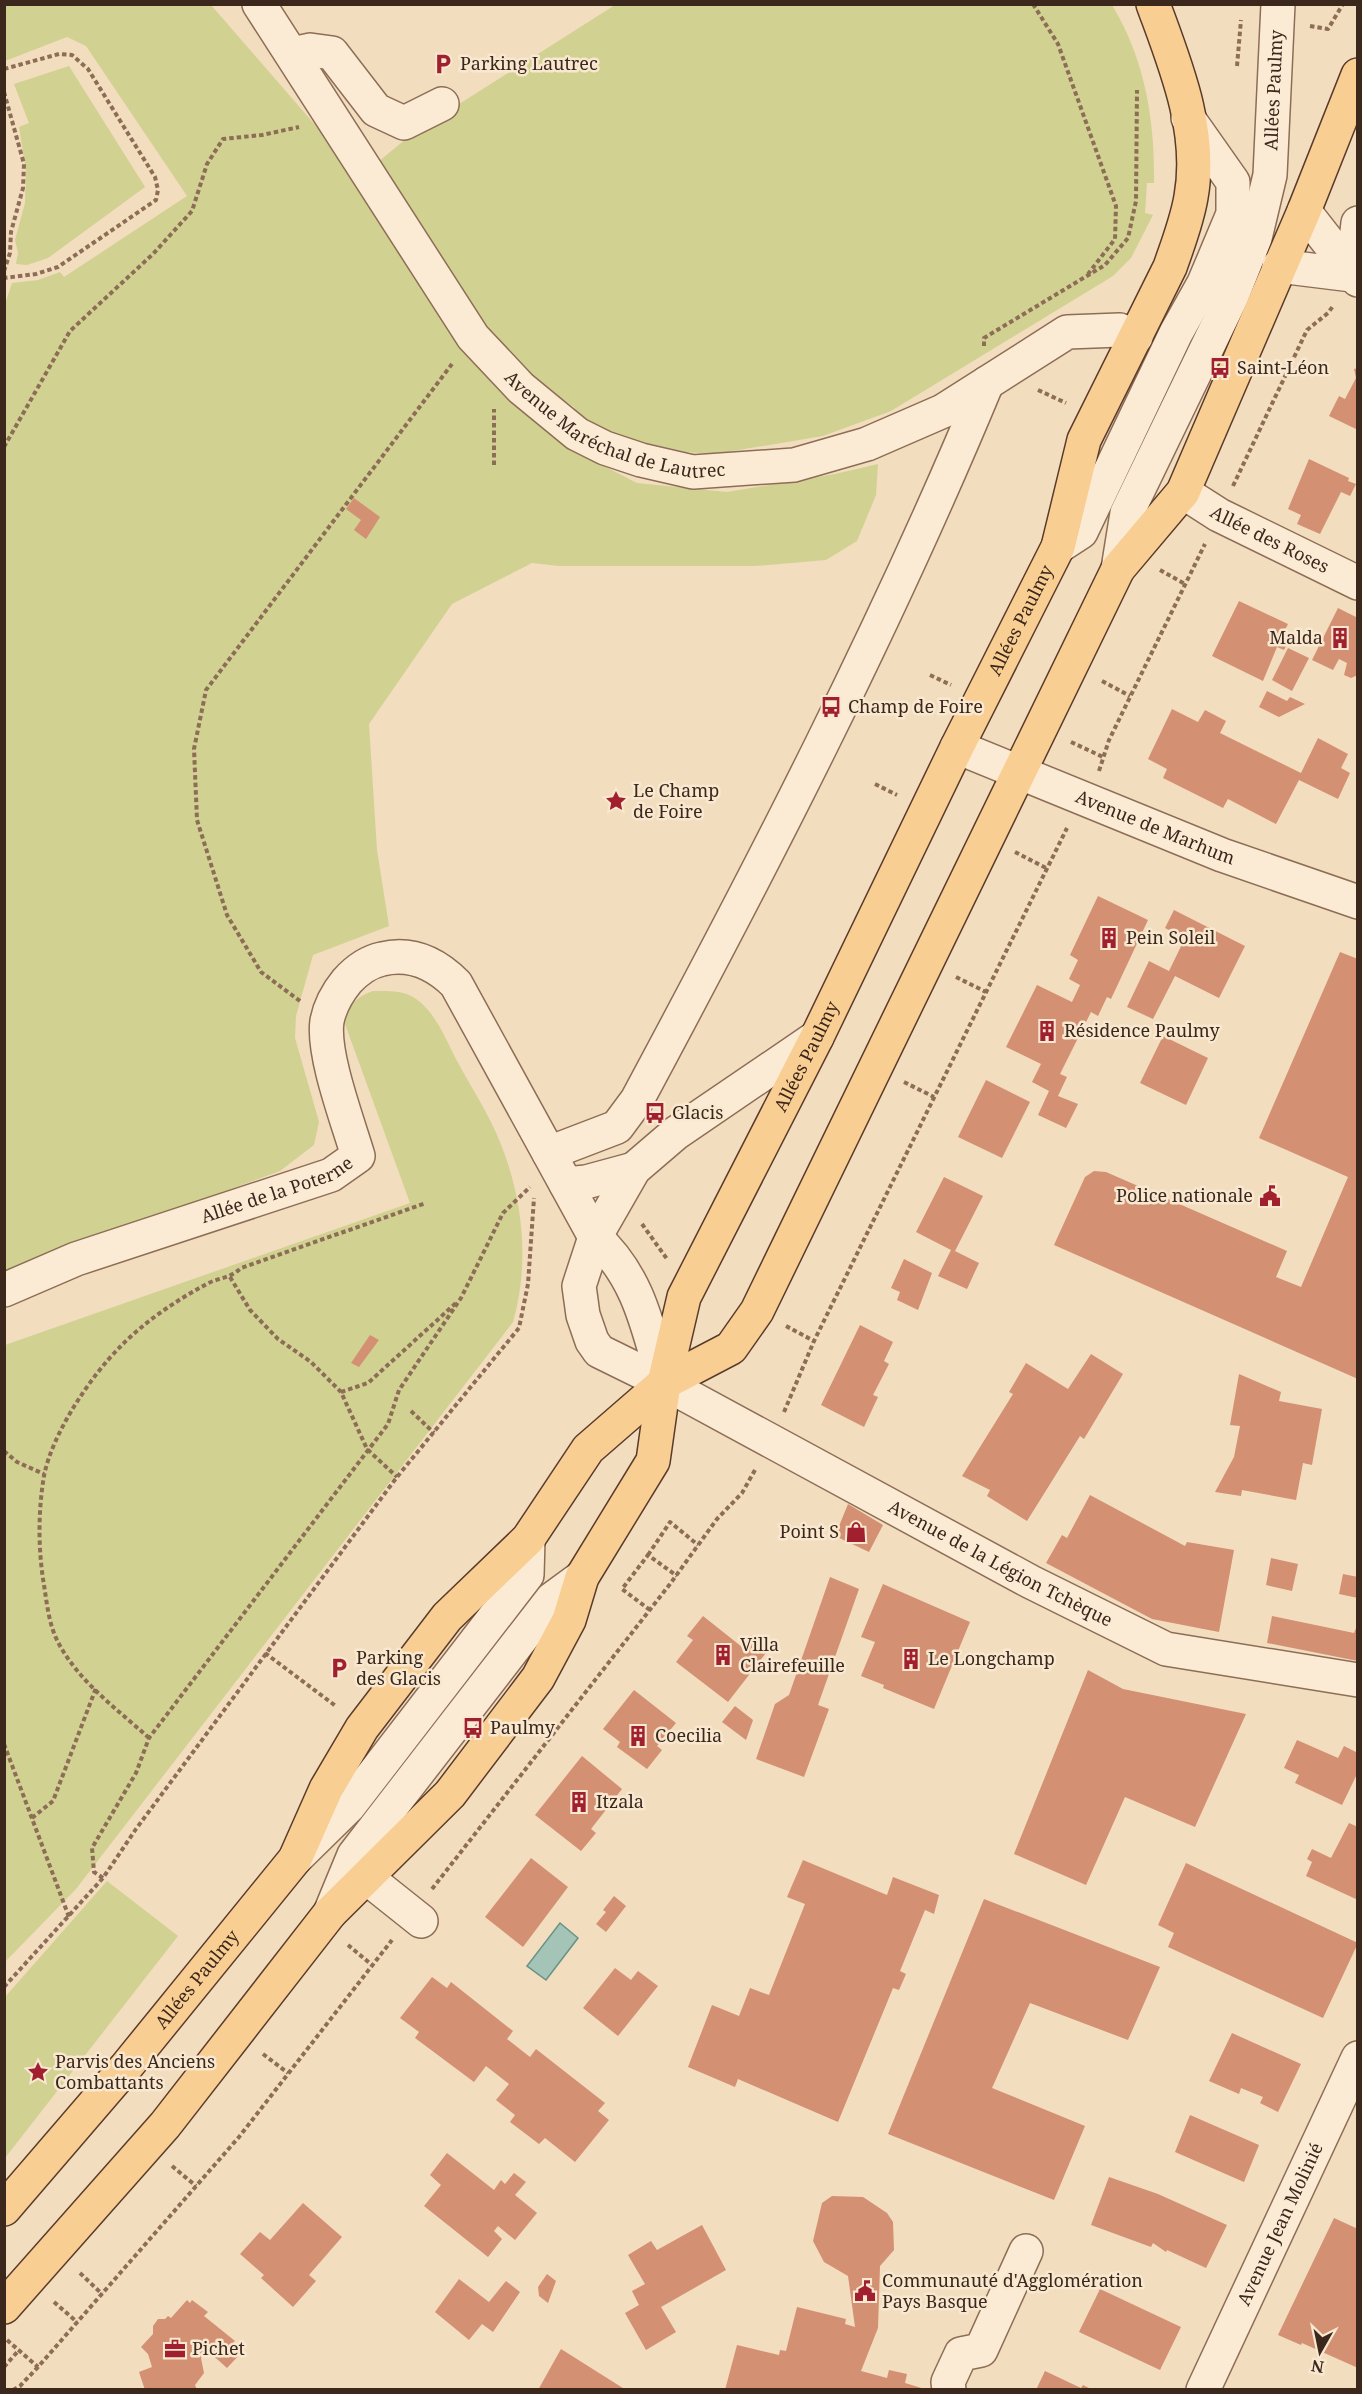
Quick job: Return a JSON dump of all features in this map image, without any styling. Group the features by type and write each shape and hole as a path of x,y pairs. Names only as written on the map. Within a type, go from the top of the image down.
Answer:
{"main road":[{"name":"Allées Paulmy","path":"4,2209 126,2067 295,1859 326,1789 362,1728 447,1617 528,1539 588,1449 664,1383 684,1297 818,1037 957,747 1058,547 1084,440 1170,267 1191,196 1193,161 1180,79 1153,4"},
{"path":"4,2307 165,2125 330,1912 450,1794 538,1678 569,1620 582,1577 653,1461 664,1383 731,1348 757,1311 1016,774 1118,569 1183,492 1304,211 1358,75"}],"street":[{"name":"Allées Paulmy","path":"1118,569 1127,513 1232,296 1255,238 1270,175 1278,4"},
{"name":"Avenue Maréchal de Lautrec","path":"266,7 332,120 393,210 473,337 521,388 577,434 605,448 641,460 693,472 794,465 867,444 943,411 1067,332 1120,330 1136,337"},
{"path":"292,54 310,50 332,53 376,111 404,123 442,104"},
{"name":"Allées Paulmy","path":"1188,118 1233,182 1233,214"},
{"name":"Allées Paulmy","path":"1058,547 1081,532 1176,333 1204,283 1233,214 1270,175"},
{"path":"1304,211 1356,276"},
{"path":"1356,276 1358,223"},
{"path":"1279,266 1356,276"},
{"path":"546,1132 617,1126 637,1100 756,878 839,713 926,524 987,383"},
{"name":"Allée des Roses","path":"1183,492 1219,514 1358,583"},
{"name":"Avenue de Marhum","path":"957,747 1016,774 1222,855 1358,902"},
{"name":"Allée de la Poterne","path":"4,1290 76,1259 331,1175 358,1156 327,1041 327,1021 338,993 351,976 370,962 398,956 419,959 441,969 456,984 546,1132 566,1184 595,1237 612,1253 638,1294 664,1383"},
{"path":"664,1383 599,1351 592,1341 583,1315 579,1286 595,1237 634,1169 676,1133 818,1037"},
{"path":"566,1184 586,1182 634,1169"},
{"name":"Avenue de la Légion Tchèque","path":"664,1383 1031,1582 1166,1649 1358,1680"},
{"path":"330,1912 354,1855 552,1599 582,1577"},
{"path":"367,1878 421,1921"},
{"name":"Avenue Jean Molinié","path":"1203,2390 1358,2058"},
{"path":"949,2390 948,2382 961,2354 981,2350 1026,2251"}],"path":[{"path":"1033,4 1058,44 1116,206 1115,239 1086,278"},
{"path":"1305,26 1328,29 1343,4"},
{"path":"1237,66 1241,20"},
{"path":"4,69 59,54 72,55 88,69 155,177 158,190 156,200 58,267 36,274 4,278"},
{"path":"987,383 984,338 1105,265 1128,238 1136,201 1137,90"},
{"path":"4,92 18,132 24,164 23,188 11,232 10,253 4,271"},
{"path":"4,447 70,331 153,254 192,211 207,164 223,139 262,135 332,120"},
{"path":"327,1021 261,972 227,915 197,820 194,749 206,690 473,337"},
{"path":"494,412 494,465"},
{"path":"1157,568 1185,584"},
{"path":"1102,681 1130,696"},
{"path":"771,1442 814,1341 1072,817 1089,802"},
{"path":"955,977 986,992"},
{"path":"903,1081 934,1097"},
{"path":"4,1987 103,1878 136,1829 397,1477 519,1328 528,1284 536,1181 503,1212 461,1298 399,1390 387,1424 149,1738 136,1773 92,1848 94,1872 103,1878"},
{"path":"149,1738 75,1667 58,1641 48,1612 40,1561 40,1518 44,1474 63,1427 86,1390 120,1347 148,1322 207,1284 230,1277 241,1268 426,1203"},
{"path":"230,1277 249,1310 278,1339 311,1362 341,1392 367,1449 397,1477"},
{"path":"341,1392 368,1383 426,1327 461,1298"},
{"path":"411,1411 434,1433"},
{"path":"4,1451 17,1462 44,1474"},
{"path":"650,1610 621,1589 670,1522 699,1545"},
{"path":"648,1555 677,1576"},
{"path":"32,1818 52,1801 96,1688"},
{"path":"4,1744 69,1917"},
{"path":"353,1939 347,1946 372,1965"},
{"path":"263,2054 288,2073"},
{"path":"172,2166 196,2186"},
{"path":"80,2272 102,2294"},
{"path":"4,2338 38,2367 13,2390"},
{"path":"4,2367 19,2350"}],"green space":[{"path":"5,5 211,5 323,134 340,161 582,455 637,483 727,492 835,474 878,464 876,495 857,541 826,560 755,566 559,566 532,563 452,604 369,724 377,850 389,926 313,955 296,1016 295,1038 319,1122 314,1145 280,1171 5,1272 5,304 12,283 38,280 60,272 64,277 187,196 86,46 67,37 5,61"},
{"path":"615,5 1112,5 1133,47 1146,91 1154,160 1154,183 1147,183 1145,213 1153,215 1131,258 1113,276 891,411 823,436 715,454 686,452 632,440 582,420 574,407 537,382 462,302 378,162 412,134"},
{"path":"69,66 145,187 48,258 27,265 16,264 18,253 15,240 25,203 26,171 19,127 29,123 14,84"},
{"path":"373,991 404,993 413,997 428,1010 434,1017 496,1132 514,1186 522,1231 521,1277 513,1322 76,1889 5,1962 5,1345 410,1203 345,1024 353,1003 361,996"},
{"name":"Parvis des Anciens Combattants","path":"107,1881 178,1936 5,2158 5,1997"}],"shaded area":[{"path":"560,1923 578,1938 546,1980 527,1966"}],"building":[{"path":"1358,368 1358,430 1329,416 1339,396 1345,399 1356,378 1354,369"},
{"path":"1309,459 1349,478 1348,481 1356,484 1350,496 1341,492 1320,534 1297,524 1301,515 1288,509"},
{"path":"354,498 380,517 366,539 354,530 361,520 346,509"},
{"path":"1239,601 1288,624 1284,632 1291,636 1284,650 1277,647 1263,681 1212,656"},
{"name":"Malda","path":"1338,608 1358,618 1358,675 1351,678 1344,675 1347,663 1339,659 1333,670 1312,660"},
{"path":"1288,648 1309,658 1292,691 1272,680"},
{"path":"1267,691 1287,701 1290,697 1305,704 1279,717 1259,707"},
{"path":"1172,709 1198,722 1205,710 1226,721 1220,733 1301,773 1318,738 1348,754 1341,768 1350,773 1338,799 1299,780 1276,824 1228,799 1223,808 1163,778 1167,769 1148,759"},
{"path":"1098,896 1148,920 1111,999 1107,997 1098,1016 1091,1012 1060,1074 1067,1077 1058,1096 1078,1104 1066,1128 1038,1115 1049,1091 1032,1082 1041,1064 1006,1047 1037,985 1072,1002 1080,985 1069,979 1078,960 1070,955"},
{"path":"1174,910 1245,946 1219,998 1175,976 1153,1019 1127,1007 1149,961 1169,971 1185,938 1165,928"},
{"path":"1340,952 1358,959 1358,1379 1054,1245 1085,1177 1094,1171 1106,1172 1287,1251 1276,1277 1301,1287 1348,1177 1259,1138"},
{"path":"1163,1036 1208,1058 1186,1105 1140,1083"},
{"path":"986,1080 1030,1102 1002,1158 958,1137"},
{"path":"944,1177 983,1196 955,1251 979,1263 967,1289 938,1276 951,1250 916,1232"},
{"path":"904,1259 932,1273 918,1310 897,1300 900,1292 891,1288"},
{"path":"860,1325 893,1342 884,1361 889,1364 873,1395 878,1397 864,1427 821,1405"},
{"path":"370,1335 379,1340 359,1367 351,1363"},
{"path":"1091,1354 1123,1374 1084,1439 1080,1436 1027,1521 987,1496 990,1490 962,1476 1013,1394 1009,1392 1026,1363 1068,1389"},
{"path":"1239,1374 1281,1392 1279,1401 1322,1409 1312,1465 1303,1463 1296,1500 1242,1490 1241,1496 1215,1492 1234,1457 1240,1426 1230,1425"},
{"path":"1090,1495 1185,1546 1187,1542 1234,1550 1219,1632 1152,1619 1046,1563 1062,1535 1067,1538"},
{"path":"848,1504 883,1525 869,1552 835,1536"},
{"path":"1271,1558 1298,1564 1292,1591 1266,1585"},
{"path":"1343,1574 1358,1577 1358,1598 1339,1594"},
{"path":"830,1577 859,1589 818,1705 829,1709 804,1777 756,1759 775,1704 789,1695"},
{"name":"Le Longchamp","path":"883,1584 970,1622 934,1709 883,1688 884,1685 861,1676 875,1642 861,1637"},
{"name":"Villa Clairefeuille","path":"703,1616 742,1647 751,1635 769,1649 728,1702 676,1662 693,1640 687,1636"},
{"path":"1272,1616 1354,1633 1358,1623 1358,1661 1267,1643"},
{"path":"1088,1670 1123,1689 1246,1714 1195,1827 1125,1797 1086,1885 1014,1854"},
{"name":"Coecilia","path":"634,1690 676,1723 657,1746 662,1750 647,1769 617,1747 620,1742 603,1729"},
{"path":"735,1706 753,1720 746,1740 722,1722"},
{"path":"1297,1740 1338,1758 1344,1746 1358,1753 1358,1772 1342,1805 1295,1783 1299,1775 1284,1768"},
{"name":"Itzala","path":"582,1756 622,1789 591,1829 596,1833 581,1851 535,1815"},
{"path":"1349,1823 1358,1827 1358,1900 1306,1876 1312,1862 1307,1859 1312,1849 1331,1858"},
{"path":"531,1858 568,1887 523,1947 485,1917"},
{"path":"803,1860 887,1895 893,1877 939,1895 934,1914 925,1910 900,1971 906,1974 899,1990 893,1988 838,2122 738,2079 735,2087 688,2067 712,2005 739,2016 750,1988 769,1995 805,1904 787,1897"},
{"path":"1186,1863 1358,1943 1323,2018 1168,1947 1174,1933 1158,1925"},
{"path":"614,1896 626,1906 606,1932 596,1924 606,1912 603,1910"},
{"path":"984,1899 1160,1967 1128,2040 1030,2003 992,2088 1085,2126 1054,2200 888,2134"},
{"path":"615,1968 631,1980 638,1971 658,1986 618,2036 583,2008"},
{"path":"432,1977 447,1988 451,1982 513,2031 507,2039 530,2057 536,2049 605,2103 598,2111 609,2120 575,2162 545,2138 539,2144 510,2122 515,2115 496,2100 509,2084 486,2066 474,2082 415,2038 419,2032 400,2018"},
{"path":"1232,2033 1301,2064 1278,2112 1260,2103 1263,2097 1241,2088 1239,2094 1209,2081"},
{"path":"1190,2115 1259,2145 1244,2182 1175,2152"},
{"path":"447,2153 494,2190 501,2180 505,2184 514,2173 526,2182 515,2195 537,2213 515,2240 498,2226 494,2231 502,2239 488,2257 424,2206 441,2185 430,2175"},
{"path":"1109,2177 1158,2194 1227,2225 1206,2268 1167,2250 1166,2252 1153,2243 1151,2247 1091,2225"},
{"name":"Communauté d'Agglomération Pays Basque","path":"832,2196 863,2197 887,2213 893,2222 894,2250 880,2266 878,2328 861,2371 887,2378 889,2370 907,2374 905,2383 928,2390 725,2390 737,2345 779,2355 780,2350 786,2351 797,2307 846,2319 845,2324 855,2327 848,2276 824,2262 813,2241 822,2203"},
{"path":"303,2203 342,2237 309,2275 316,2281 293,2307 261,2278 264,2275 240,2254 260,2232 270,2240"},
{"path":"1334,2218 1358,2229 1358,2368 1278,2335"},
{"path":"702,2225 726,2270 661,2307 676,2332 646,2350 625,2313 639,2305 632,2291 645,2284 628,2255 651,2241 657,2250"},
{"path":"547,2274 556,2281 548,2303 539,2296 538,2287"},
{"path":"459,2279 489,2302 506,2281 520,2292 493,2332 482,2324 469,2340 435,2312"},
{"path":"1100,2289 1181,2327 1160,2370 1079,2332"},
{"path":"187,2300 190,2303 192,2300 208,2312 204,2316 235,2341 232,2344 242,2352 227,2368 207,2350 201,2358 204,2373 195,2385 197,2390 145,2390 139,2372 152,2367 148,2354 141,2347 153,2334 153,2326 158,2319 165,2319 168,2316 171,2318"},
{"path":"561,2349 626,2390 538,2390"},
{"path":"1045,2371 1081,2388 1083,2385 1093,2390 1036,2390"}],"place":[{"name":"Parking Lautrec","path":"443,64"},
{"name":"Saint-Léon","path":"1220,368"},
{"name":"Malda","path":"1340,638"},
{"name":"Champ de Foire","path":"831,707"},
{"name":"Le Champ de Foire","path":"616,801"},
{"name":"Pein Soleil","path":"1109,938"},
{"name":"Résidence Paulmy","path":"1047,1031"},
{"name":"Glacis","path":"655,1113"},
{"name":"Police nationale","path":"1270,1196"},
{"name":"Point S","path":"856,1532"},
{"name":"Villa Clairefeuille","path":"723,1655"},
{"name":"Le Longchamp","path":"911,1659"},
{"name":"Parking des Glacis","path":"339,1668"},
{"name":"Paulmy","path":"473,1728"},
{"name":"Coecilia","path":"638,1736"},
{"name":"Itzala","path":"579,1802"},
{"name":"Parvis des Anciens Combattants","path":"38,2072"},
{"name":"Communauté d'Agglomération Pays Basque","path":"865,2291"},
{"name":"Pichet","path":"175,2349"}]}
